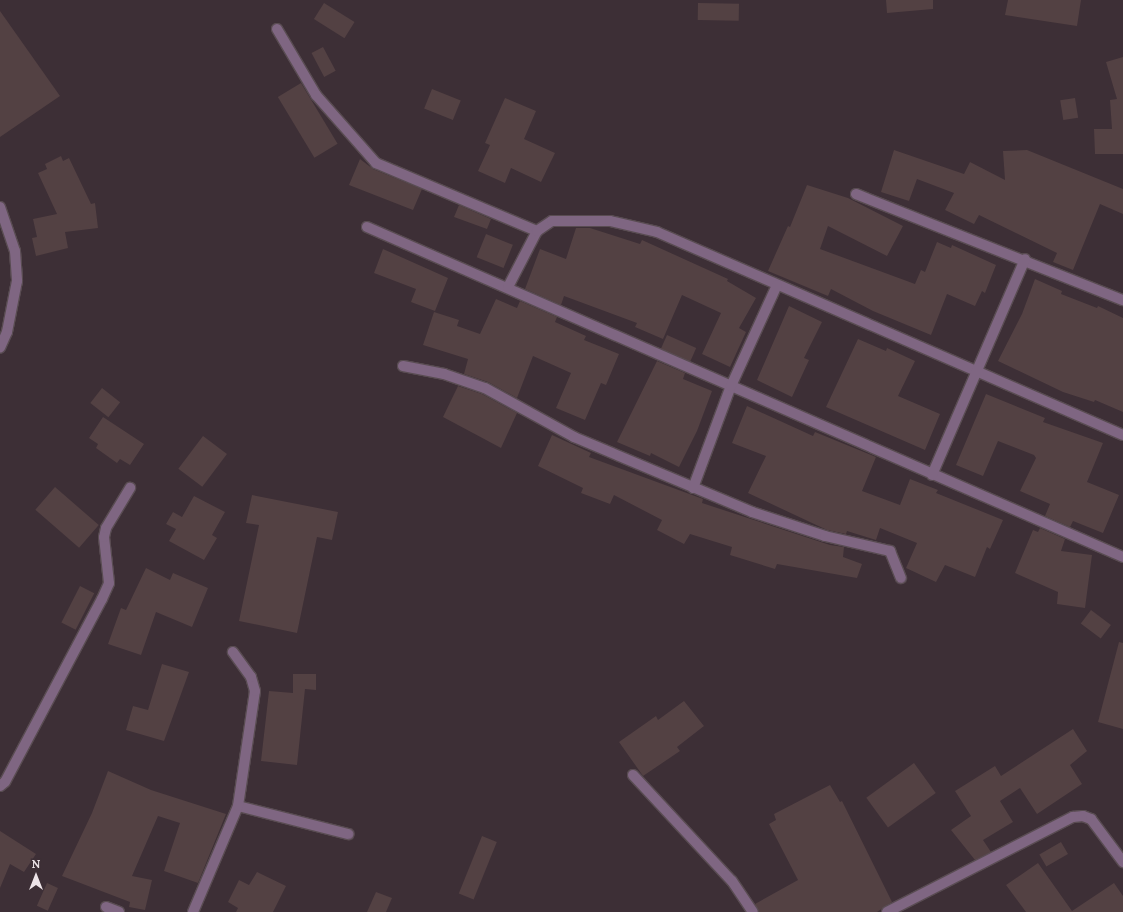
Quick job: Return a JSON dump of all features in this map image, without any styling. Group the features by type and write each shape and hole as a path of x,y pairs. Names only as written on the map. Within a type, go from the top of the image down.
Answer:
{"street":[{"path":"277,29 316,95 376,163 537,231"},
{"path":"856,194 1025,259 1123,300"},
{"path":"0,207 15,251 17,281 7,332 0,348"},
{"path":"508,287 537,231 552,221 610,221 650,230 1123,435"},
{"path":"367,227 508,287 932,475 1122,554"},
{"path":"932,475 1025,259"},
{"path":"693,488 731,386 777,286"},
{"path":"403,366 444,374 485,388 574,437 752,512 825,536 890,551 901,578"},
{"path":"0,786 5,782 102,599 109,583 104,537 106,528 130,488"},
{"path":"193,912 238,806 255,691 251,677 233,652"},
{"path":"633,775 732,881 753,912"},
{"path":"238,806 348,834"},
{"path":"887,912 1074,817 1082,816 1091,819 1123,862"},
{"path":"106,907 119,912"}],"building":[{"path":"886,0 933,0 933,9 887,13"},
{"path":"1008,0 1081,0 1077,26 1005,15"},
{"path":"324,3 355,22 344,38 314,19"},
{"path":"698,3 739,4 739,21 698,20"},
{"path":"0,11 60,96 0,137"},
{"path":"323,47 336,71 324,77 312,53"},
{"path":"1123,57 1123,154 1095,154 1094,129 1112,129 1110,100 1117,99 1106,62"},
{"path":"301,83 338,144 314,158 278,97"},
{"path":"432,89 461,101 453,120 424,108"},
{"path":"505,98 536,111 524,139 555,153 541,182 511,168 505,183 478,171 490,145 485,143"},
{"path":"1075,98 1078,118 1063,120 1060,100"},
{"path":"894,150 964,174 970,162 1005,180 1003,151 1027,150 1123,189 1123,214 1100,204 1073,270 1053,262 1057,253 979,215 974,224 945,210 954,193 917,179 909,201 881,192"},
{"path":"61,156 63,161 69,158 91,204 95,203 98,228 65,232 68,248 36,256 32,238 37,237 33,219 57,214 38,173 47,169 45,164"},
{"path":"360,159 373,169 422,189 413,210 349,185"},
{"path":"807,185 848,198 903,226 887,256 828,226 820,249 915,284 921,270 925,272 937,242 951,248 952,245 996,265 985,293 982,291 975,306 947,294 931,335 873,311 831,289 828,296 768,271 788,226 790,227"},
{"path":"459,205 491,219 487,229 454,217"},
{"path":"576,228 590,228 640,244 642,240 728,279 727,281 756,298 739,328 746,332 730,367 702,354 721,313 682,295 663,339 635,327 637,323 564,296 561,305 525,289 540,249 566,259"},
{"path":"486,234 513,245 504,268 477,257"},
{"path":"383,249 448,278 435,311 411,302 416,289 374,273"},
{"path":"1035,279 1062,291 1061,294 1097,308 1098,306 1123,318 1123,412 1095,400 1094,402 1063,392 998,361 1022,314"},
{"path":"496,299 517,308 520,301 557,317 555,322 586,336 584,340 619,354 606,385 601,383 585,420 556,408 571,373 533,356 517,398 488,382 464,374 468,359 423,345 434,312 459,320 457,326 480,334"},
{"path":"789,306 822,322 804,358 809,360 792,397 757,380"},
{"path":"667,335 696,348 690,362 661,349"},
{"path":"858,339 886,351 887,348 915,361 898,396 940,414 925,450 826,407"},
{"path":"657,361 685,373 683,379 712,391 697,431 679,467 651,453 650,456 617,442"},
{"path":"458,386 482,394 517,413 501,448 443,417"},
{"path":"102,388 120,402 108,417 90,403"},
{"path":"986,394 1045,418 1043,422 1103,443 1087,482 1119,495 1103,533 1073,521 1070,527 1045,516 1050,504 1020,491 1036,458 1034,455 998,441 983,476 956,465"},
{"path":"747,406 813,436 815,432 876,457 862,491 900,505 910,479 938,490 936,493 1003,520 990,549 987,547 975,577 945,565 936,582 906,568 917,543 880,528 876,540 847,531 846,534 827,530 748,493 766,456 732,443"},
{"path":"103,417 144,444 130,465 120,459 117,463 96,448 98,444 89,438"},
{"path":"552,435 591,453 589,457 703,499 702,503 830,545 844,547 843,557 862,564 857,578 777,564 775,569 730,555 732,547 690,534 684,544 657,530 662,520 614,495 610,504 581,493 583,488 538,466"},
{"path":"203,436 227,454 202,487 178,469"},
{"path":"55,487 99,525 79,548 35,510"},
{"path":"252,495 338,512 332,540 317,537 297,633 239,621 259,525 246,523"},
{"path":"194,496 225,512 212,535 217,538 204,560 169,541 176,529 166,524 173,512 182,517"},
{"path":"1040,528 1065,539 1061,551 1092,555 1085,608 1057,604 1058,592 1015,573 1033,530 1038,532"},
{"path":"146,568 170,580 173,573 208,588 192,627 156,612 141,655 108,644 121,608 126,610"},
{"path":"80,586 94,593 76,630 61,623"},
{"path":"1091,610 1111,625 1101,639 1081,624"},
{"path":"1119,642 1123,643 1123,729 1098,722"},
{"path":"162,664 189,672 164,741 126,730 133,706 148,710"},
{"path":"293,674 316,674 316,690 305,689 297,765 261,761 269,691 293,693"},
{"path":"684,701 704,726 677,747 680,751 643,776 619,742 656,716 658,720"},
{"path":"1073,729 1087,751 1070,765 1082,784 1037,814 1020,788 1000,801 1013,822 983,840 991,852 975,860 951,830 971,816 955,791 995,766 1001,776"},
{"path":"914,763 936,793 888,828 866,798"},
{"path":"108,771 151,790 226,814 198,883 164,871 180,823 158,816 132,876 152,880 145,910 129,907 130,902 62,876 92,813"},
{"path":"830,785 840,802 842,801 892,902 877,912 759,912 755,904 798,880 769,824 776,820 774,814"},
{"path":"0,831 36,854 24,872 10,864 0,888"},
{"path":"482,836 497,842 474,899 459,893"},
{"path":"1061,842 1068,854 1046,867 1039,854"},
{"path":"1038,863 1072,911 1114,883 1123,896 1123,912 1026,912 1006,885"},
{"path":"257,872 286,886 273,912 236,912 238,908 228,902 239,880 249,885"},
{"path":"47,883 58,888 48,911 37,906"},
{"path":"376,892 392,898 386,912 367,912"}]}
